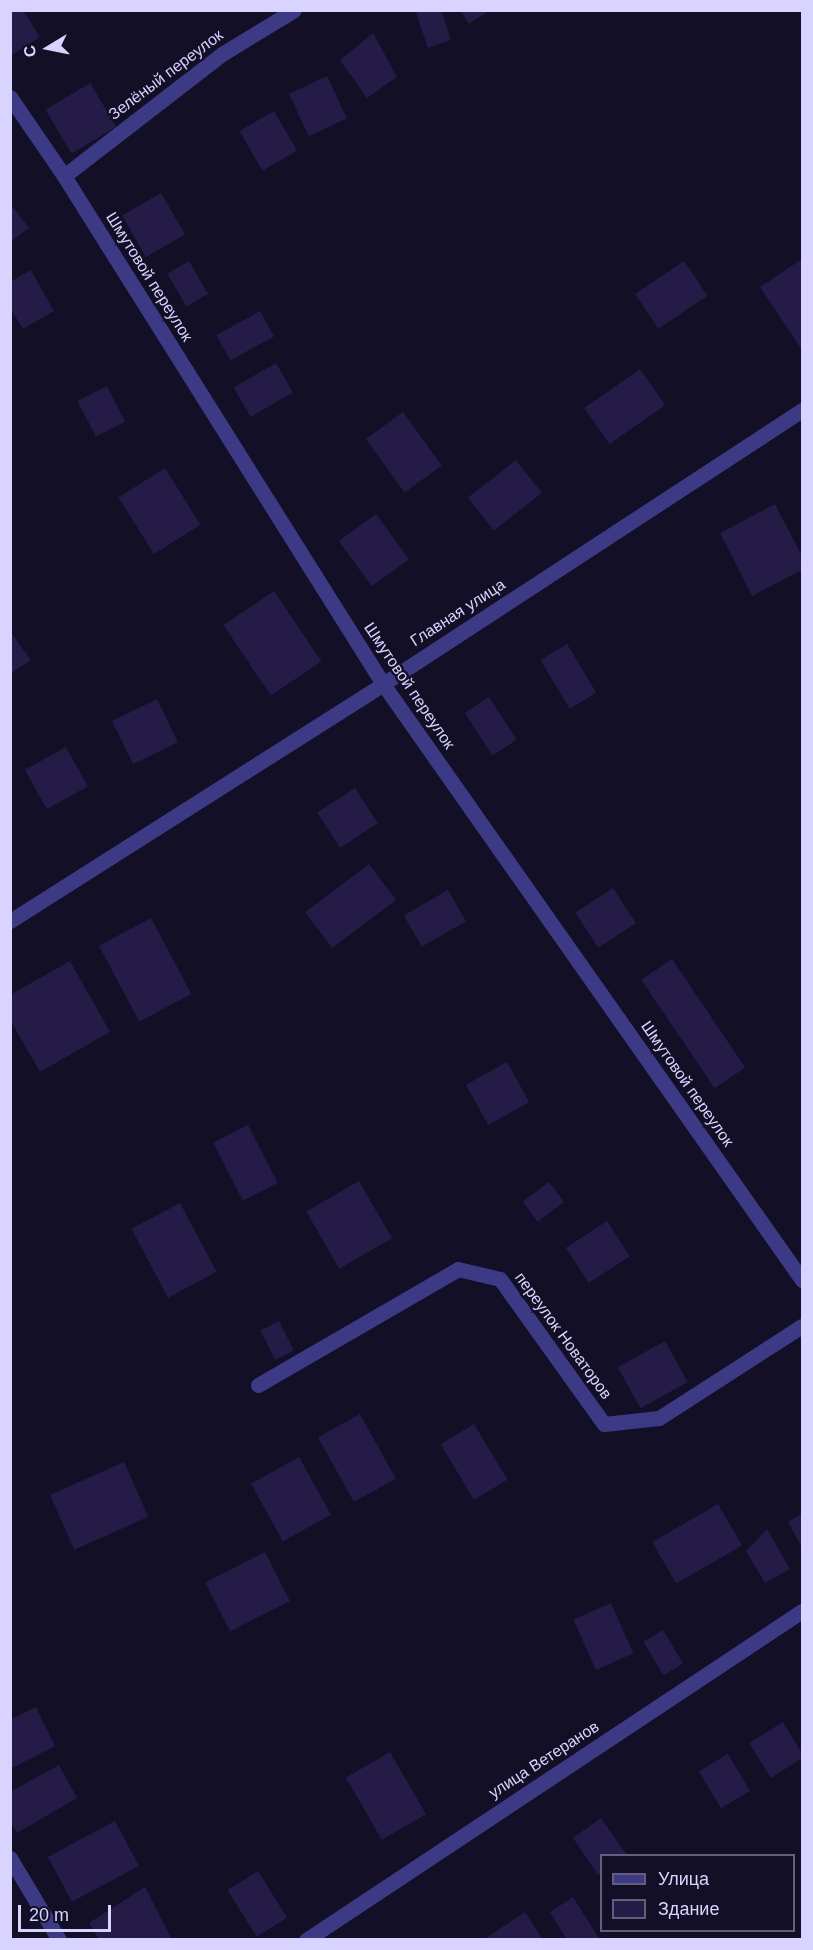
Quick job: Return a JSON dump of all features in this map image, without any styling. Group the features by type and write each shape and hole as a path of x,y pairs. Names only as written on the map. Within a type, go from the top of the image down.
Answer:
{"street":[{"name":"Зелёный переулок","path":"64,176 222,54 294,10"},
{"name":"Шмутовой переулок","path":"10,97 64,176 383,684 802,1280"},
{"name":"Главная улица","path":"10,921 383,684 802,410"},
{"name":"переулок Новаторов","path":"258,1385 458,1269 500,1279 604,1424 659,1418 802,1326"},
{"name":"улица Ветеранов","path":"306,1940 802,1611"},
{"path":"10,1858 59,1940"}],"building":[{"path":"10,10 23,10 40,37 10,56"},
{"path":"415,10 441,10 451,40 428,48"},
{"path":"460,10 490,10 469,24"},
{"path":"373,33 397,77 367,98 340,60"},
{"path":"327,76 347,119 309,136 289,94"},
{"path":"90,83 116,127 72,153 45,110"},
{"path":"274,111 297,151 262,171 239,131"},
{"path":"161,193 185,235 146,257 122,216"},
{"path":"10,203 29,228 10,242"},
{"path":"802,259 802,350 760,287"},
{"path":"189,261 208,294 186,306 167,274"},
{"path":"684,261 707,296 659,329 635,294"},
{"path":"31,270 54,311 23,329 10,308 10,282"},
{"path":"260,311 274,336 230,361 216,335"},
{"path":"276,363 293,392 251,417 234,388"},
{"path":"640,369 665,405 610,444 584,408"},
{"path":"107,386 125,422 96,437 78,401"},
{"path":"403,412 442,465 405,492 366,439"},
{"path":"516,460 542,493 494,531 468,498"},
{"path":"165,468 201,525 154,554 118,497"},
{"path":"775,504 802,556 802,570 752,596 720,533"},
{"path":"376,514 409,559 372,586 339,541"},
{"path":"274,591 322,661 271,696 223,625"},
{"path":"10,631 31,660 10,674"},
{"path":"567,644 596,693 570,709 540,660"},
{"path":"489,697 517,740 492,756 465,713"},
{"path":"157,699 178,742 133,764 112,721"},
{"path":"66,747 88,786 47,809 25,770"},
{"path":"355,788 378,823 340,848 317,813"},
{"path":"369,864 396,900 332,948 305,912"},
{"path":"613,888 636,923 598,948 575,913"},
{"path":"448,890 466,921 422,947 404,916"},
{"path":"151,918 191,994 139,1022 99,946"},
{"path":"672,959 745,1068 715,1088 641,980"},
{"path":"70,961 110,1032 40,1072 10,1020 10,995"},
{"path":"507,1062 529,1102 488,1125 466,1085"},
{"path":"248,1125 278,1183 243,1201 213,1143"},
{"path":"359,1181 392,1238 339,1269 306,1212"},
{"path":"549,1182 564,1202 538,1222 523,1202"},
{"path":"180,1203 217,1272 168,1298 131,1229"},
{"path":"607,1221 630,1256 589,1283 566,1248"},
{"path":"279,1321 294,1350 275,1360 260,1331"},
{"path":"665,1341 688,1382 641,1408 618,1367"},
{"path":"360,1414 396,1479 354,1502 318,1437"},
{"path":"474,1424 507,1480 474,1500 441,1444"},
{"path":"299,1457 331,1515 283,1541 251,1484"},
{"path":"124,1462 148,1517 74,1550 50,1495"},
{"path":"718,1504 742,1546 676,1584 652,1542"},
{"path":"802,1513 802,1548 788,1522"},
{"path":"767,1529 790,1569 765,1583 746,1551"},
{"path":"265,1552 290,1601 230,1631 205,1582"},
{"path":"611,1603 633,1653 596,1670 574,1620"},
{"path":"663,1630 683,1663 663,1675 643,1642"},
{"path":"36,1707 55,1746 10,1769 10,1720"},
{"path":"783,1722 802,1753 802,1758 771,1778 749,1743"},
{"path":"390,1752 426,1814 382,1840 346,1778"},
{"path":"728,1754 750,1791 721,1808 699,1772"},
{"path":"59,1765 77,1798 17,1833 10,1821 10,1792"},
{"path":"601,1818 626,1854 600,1854 600,1874 598,1875 573,1838"},
{"path":"115,1821 139,1866 72,1902 48,1857"},
{"path":"258,1871 287,1918 257,1937 227,1890"},
{"path":"145,1887 172,1940 99,1940 89,1923"},
{"path":"573,1897 599,1938 597,1940 567,1940 550,1912"},
{"path":"525,1912 543,1940 483,1940"}]}
